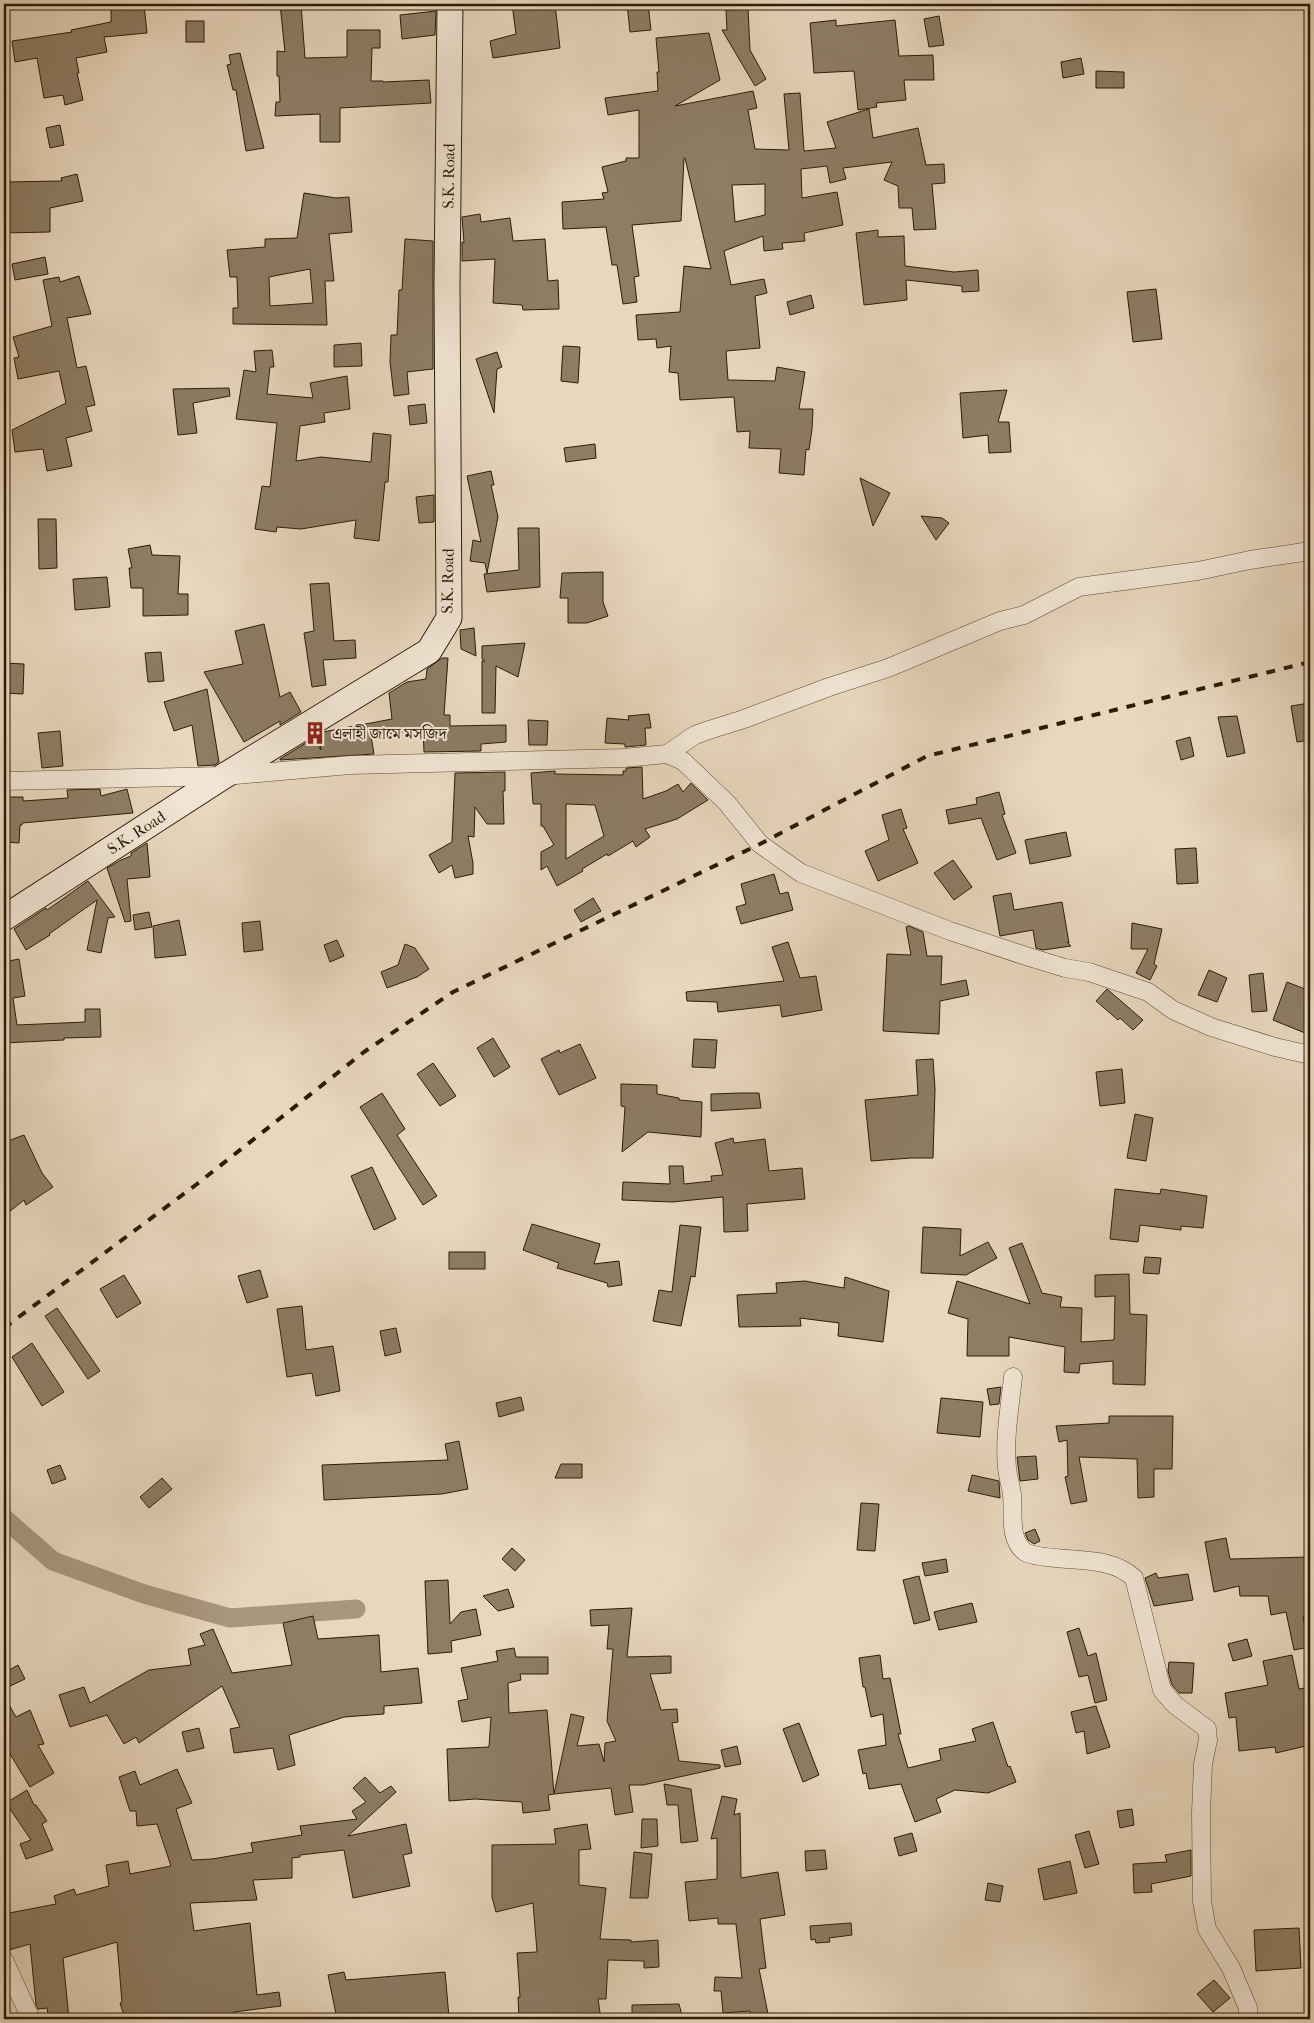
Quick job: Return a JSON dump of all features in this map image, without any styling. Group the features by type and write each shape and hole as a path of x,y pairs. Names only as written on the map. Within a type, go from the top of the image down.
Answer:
{"main road":[{"name":"S.K. Road","path":"4,918 224,776 430,651 449,618 447,274 450,4"}],"street":[{"path":"4,781 224,776 350,765 623,758 667,754 695,736 888,668 1000,622 1024,615 1078,587 1198,571 1250,560 1310,551"},
{"path":"667,754 683,761 727,803 760,844 801,873 950,932 1029,958 1089,972 1148,992 1173,1010 1211,1026 1310,1055"},
{"path":"1013,1377 1007,1433 1007,1468 1012,1495 1013,1526 1016,1542 1026,1553 1050,1558 1103,1563 1125,1569 1134,1578 1162,1690 1175,1705 1207,1729 1208,1740 1203,1764 1200,1813 1202,1901 1207,1929 1231,1968 1248,2008 1248,2019"},
{"path":"4,1960 32,2019"}],"building":[{"path":"111,4 144,4 147,33 104,37 107,52 76,58 83,100 65,105 63,95 44,98 37,58 15,62 12,41 72,32 71,30 111,22"},
{"path":"280,4 301,4 305,58 347,57 347,30 380,30 380,48 372,48 371,81 429,80 431,103 340,108 340,142 320,142 320,114 275,116 276,102 280,102 277,51 285,52"},
{"path":"512,4 555,4 560,48 493,58 490,41 516,34"},
{"path":"627,4 648,4 651,30 630,32"},
{"path":"748,9 750,50 766,79 755,86 722,30 727,30 726,10"},
{"path":"436,11 435,35 402,39 400,15"},
{"path":"939,16 944,45 929,47 924,19"},
{"path":"836,20 836,26 895,20 899,56 933,55 934,80 904,80 906,100 876,103 877,107 858,110 854,71 814,73 810,23"},
{"path":"186,21 204,21 204,42 186,42"},
{"path":"709,33 720,80 675,106 753,91 757,108 748,110 755,149 789,150 784,94 800,93 804,151 836,148 827,122 869,109 873,138 918,128 926,165 944,164 945,183 932,184 936,229 914,230 912,208 899,208 898,186 884,180 892,162 843,168 846,179 830,183 827,166 801,169 802,198 837,192 843,225 804,233 805,241 782,243 783,249 764,251 763,236 724,251 731,285 764,279 767,293 755,296 760,348 726,351 728,380 775,381 777,367 805,372 799,409 813,409 812,429 809,450 806,449 804,475 779,473 781,449 749,448 750,431 737,432 734,397 680,400 678,373 669,372 671,346 657,348 656,339 638,340 636,315 680,312 684,266 711,269 685,158 681,221 632,225 639,276 634,277 637,302 623,304 617,265 612,265 606,227 563,229 562,202 604,199 602,193 608,192 602,167 626,161 626,158 639,158 639,110 608,115 605,98 658,91 657,72 659,72 656,38","holes":["765,184 765,215 735,222 732,185"]},
{"path":"240,53 264,148 246,151 236,90 233,90 227,65 231,64 229,55"},
{"path":"1081,58 1084,74 1063,78 1061,62"},
{"path":"1096,71 1124,72 1124,88 1096,88"},
{"path":"60,125 64,145 50,148 46,128"},
{"path":"77,174 83,201 50,208 50,232 4,233 4,182 62,181 61,178"},
{"path":"304,193 336,198 349,197 352,232 329,234 334,281 325,281 327,325 233,324 233,308 238,308 237,277 230,277 227,250 265,247 265,239 297,238","holes":["310,269 313,303 270,306 269,277"]},
{"path":"480,214 481,222 510,218 513,241 545,239 548,281 558,280 559,309 523,310 522,305 493,303 495,259 462,261 462,242 464,243 462,217"},
{"path":"878,230 878,237 904,236 905,266 954,272 978,270 979,291 962,292 962,286 906,280 907,300 864,305 856,233"},
{"path":"405,239 433,241 433,369 407,372 409,394 394,396 390,362 391,335 397,335 399,290 402,290"},
{"path":"45,257 48,274 15,280 12,264"},
{"path":"79,276 91,314 67,318 77,368 86,366 95,405 86,407 92,431 66,438 72,466 47,471 43,449 15,452 12,430 66,403 59,371 18,379 14,358 19,357 13,337 52,326 43,280 59,277 60,282"},
{"path":"1156,289 1162,339 1133,342 1127,292"},
{"path":"811,295 814,308 790,315 787,302"},
{"path":"361,343 362,366 334,367 334,345"},
{"path":"563,346 580,347 578,383 561,381"},
{"path":"272,350 274,367 270,367 267,394 313,398 310,383 347,376 350,409 324,413 325,422 300,426 296,461 321,457 371,462 373,433 391,435 388,482 385,482 379,541 354,538 356,520 301,529 277,527 276,532 255,529 262,486 270,487 277,423 236,419 244,370 256,372 254,351"},
{"path":"497,352 502,367 497,369 494,413 476,359"},
{"path":"229,388 230,396 193,403 197,433 178,435 173,389"},
{"path":"1007,390 998,422 1009,422 1011,452 989,453 988,435 963,438 960,393"},
{"path":"425,404 427,423 410,425 408,406"},
{"path":"595,444 596,458 566,462 564,448"},
{"path":"491,471 494,485 491,485 498,517 487,573 485,563 470,561 473,540 481,542 467,476"},
{"path":"860,478 890,493 873,526"},
{"path":"434,495 434,522 419,523 416,497"},
{"path":"921,516 942,518 949,523 936,540"},
{"path":"38,519 56,519 57,568 39,569"},
{"path":"518,528 539,528 540,587 487,592 484,574 519,570"},
{"path":"150,545 152,555 180,556 178,594 188,594 188,615 143,616 143,588 131,588 129,568 132,568 128,549"},
{"path":"603,572 603,602 608,616 587,623 568,623 568,598 560,598 562,573"},
{"path":"107,577 110,607 75,610 73,579"},
{"path":"329,583 334,641 355,640 356,658 323,660 326,685 312,687 304,633 314,631 310,584"},
{"path":"264,624 280,697 290,692 301,712 280,725 280,721 244,742 204,672 243,664 235,631"},
{"path":"474,628 476,656 461,649 460,630"},
{"path":"525,643 518,677 496,666 495,713 482,713 482,661 485,661 482,659 482,646"},
{"path":"161,652 164,681 148,682 145,653"},
{"path":"442,658 448,658 444,715 450,715 450,726 506,725 506,742 481,744 481,751 424,752 423,729 371,736 374,754 280,760 314,738 321,750 319,735 323,732 392,719 389,693 407,682 426,679 427,669"},
{"path":"4,663 24,664 23,694 4,693"},
{"path":"207,689 219,762 215,765 198,766 192,725 174,731 164,702"},
{"path":"1309,703 1310,740 1297,742 1291,706"},
{"path":"649,714 651,728 645,728 646,745 625,747 625,744 605,743 607,718 629,720 628,716"},
{"path":"1237,716 1245,753 1227,757 1218,717"},
{"path":"528,720 548,721 547,745 529,745"},
{"path":"60,731 63,766 42,768 38,733"},
{"path":"1190,737 1194,756 1181,760 1176,741"},
{"path":"642,767 643,799 666,791 678,784 683,792 691,783 708,800 677,819 645,829 650,837 636,847 633,841 608,856 607,854 557,886 547,866 541,870 541,852 554,845 543,826 541,826 541,804 533,804 531,773 555,771 555,774 623,775 623,771 626,771 626,768","holes":["566,804 595,805 604,836 566,859"]},
{"path":"505,772 505,791 503,791 504,824 487,824 475,807 474,837 468,836 473,874 455,878 452,865 439,873 429,855 452,842 455,773"},
{"path":"100,789 101,796 127,789 133,813 22,823 20,825 19,843 5,842 4,797 23,797 23,801 68,798 67,790"},
{"path":"999,792 1005,814 1002,815 1016,853 997,860 981,818 949,824 946,810 977,804 976,798"},
{"path":"901,809 907,828 903,829 918,863 878,881 865,851 889,840 882,815"},
{"path":"1066,832 1071,856 1030,864 1025,840"},
{"path":"147,843 150,877 127,879 131,921 125,922 107,868 131,856 131,853"},
{"path":"1196,848 1198,883 1177,884 1175,849"},
{"path":"953,860 972,887 954,900 934,873"},
{"path":"774,874 780,894 788,892 793,910 741,924 736,907 746,904 741,884"},
{"path":"88,881 115,917 108,918 101,953 87,950 97,900 50,935 26,950 14,929 46,908 47,910"},
{"path":"1011,893 1014,910 1062,902 1069,943 1067,942 1071,946 1043,950 1036,948 1033,930 1000,936 993,896"},
{"path":"593,898 601,911 581,922 574,910"},
{"path":"149,912 152,927 135,930 133,915"},
{"path":"179,920 186,955 155,958 153,926"},
{"path":"260,921 263,950 244,952 242,923"},
{"path":"1132,923 1162,929 1154,964 1157,966 1150,980 1136,973 1148,949 1131,949"},
{"path":"909,926 923,932 927,956 942,956 941,985 966,980 969,995 940,1001 939,1034 883,1031 887,954 911,955 906,927"},
{"path":"337,940 344,956 330,962 324,945"},
{"path":"788,942 800,978 816,976 822,1010 782,1017 780,1005 718,1012 717,1002 687,1001 686,992 784,981 772,947"},
{"path":"405,944 415,948 429,969 417,977 387,988 381,972 398,965"},
{"path":"19,959 25,996 13,998 17,1025 85,1022 85,1009 100,1009 101,1037 4,1043 4,962"},
{"path":"1209,970 1227,978 1217,1002 1198,995"},
{"path":"1263,973 1267,1011 1252,1012 1249,975"},
{"path":"1287,982 1310,991 1310,1035 1273,1020"},
{"path":"1107,989 1143,1020 1133,1030 1096,1001"},
{"path":"493,1038 510,1067 494,1077 477,1048"},
{"path":"694,1039 717,1040 715,1068 692,1067"},
{"path":"580,1044 596,1078 559,1095 541,1059 559,1050 560,1053"},
{"path":"933,1059 935,1089 933,1158 871,1161 865,1100 918,1095 916,1060"},
{"path":"433,1063 456,1096 440,1106 417,1074"},
{"path":"1122,1069 1125,1103 1100,1106 1096,1072"},
{"path":"621,1084 657,1085 657,1094 679,1098 679,1100 702,1102 701,1137 648,1132 622,1152 625,1107 621,1106"},
{"path":"382,1093 405,1129 397,1135 437,1196 423,1205 360,1107"},
{"path":"759,1093 761,1108 711,1111 711,1094"},
{"path":"1135,1114 1153,1118 1146,1161 1127,1158"},
{"path":"24,1135 42,1173 53,1187 26,1205 24,1200 4,1216 4,1159 10,1156 5,1142"},
{"path":"733,1138 734,1143 765,1139 769,1171 802,1168 805,1199 747,1204 748,1231 724,1232 723,1197 672,1202 622,1200 623,1182 670,1184 669,1166 683,1166 684,1184 712,1181 711,1176 723,1175 715,1143"},
{"path":"372,1167 396,1219 374,1230 351,1176"},
{"path":"1115,1189 1160,1194 1161,1189 1207,1196 1203,1228 1181,1226 1181,1230 1140,1225 1138,1242 1110,1239"},
{"path":"532,1224 600,1244 594,1264 619,1261 622,1285 608,1287 607,1283 557,1268 559,1263 523,1250"},
{"path":"680,1225 701,1227 695,1277 691,1276 681,1326 653,1321 659,1290 672,1292"},
{"path":"923,1227 961,1229 960,1256 988,1242 997,1258 966,1275 921,1273"},
{"path":"1022,1243 1042,1293 1062,1297 1060,1307 1082,1308 1081,1342 1114,1340 1115,1296 1095,1297 1095,1275 1129,1274 1130,1314 1147,1315 1145,1385 1113,1384 1113,1361 1080,1364 1079,1373 1064,1372 1065,1347 1009,1337 1009,1356 967,1356 968,1319 948,1313 957,1281 1030,1304 1009,1248"},
{"path":"449,1252 485,1252 485,1269 449,1269"},
{"path":"1145,1257 1161,1258 1159,1274 1143,1273"},
{"path":"260,1270 268,1297 247,1303 238,1276"},
{"path":"124,1275 141,1303 117,1318 100,1289"},
{"path":"845,1277 889,1291 883,1342 838,1336 839,1323 800,1318 801,1326 739,1327 737,1295 777,1293 776,1283 805,1281 844,1288"},
{"path":"302,1306 306,1350 333,1346 340,1391 316,1396 312,1373 287,1377 277,1309"},
{"path":"57,1308 100,1371 88,1379 45,1316"},
{"path":"396,1328 401,1352 385,1356 380,1331"},
{"path":"32,1343 64,1392 42,1406 12,1357"},
{"path":"1001,1387 999,1404 990,1405 987,1389"},
{"path":"521,1397 524,1410 499,1417 496,1403"},
{"path":"941,1398 983,1402 980,1437 937,1433"},
{"path":"1109,1416 1173,1416 1172,1469 1154,1469 1154,1497 1138,1498 1137,1459 1079,1457 1087,1501 1071,1504 1065,1477 1068,1476 1067,1440 1059,1442 1056,1426 1109,1423"},
{"path":"459,1441 468,1489 442,1494 324,1500 322,1465 448,1460 445,1444"},
{"path":"1036,1456 1038,1479 1020,1481 1017,1457"},
{"path":"561,1464 582,1464 582,1478 555,1478"},
{"path":"60,1465 66,1479 52,1484 47,1470"},
{"path":"972,1475 999,1481 1000,1498 968,1491"},
{"path":"162,1478 172,1489 149,1508 140,1497"},
{"path":"861,1503 879,1504 875,1551 857,1550"},
{"path":"1035,1529 1040,1541 1034,1544 1028,1540 1025,1533"},
{"path":"1226,1538 1230,1559 1310,1557 1310,1615 1303,1617 1310,1647 1294,1650 1286,1612 1271,1615 1268,1596 1240,1596 1239,1586 1214,1592 1205,1542"},
{"path":"512,1548 525,1560 515,1571 502,1559"},
{"path":"946,1559 948,1572 925,1576 922,1563"},
{"path":"1156,1573 1158,1578 1188,1574 1193,1600 1154,1606 1145,1578"},
{"path":"919,1576 930,1620 914,1624 903,1580"},
{"path":"448,1580 450,1624 461,1612 476,1609 481,1635 451,1641 452,1652 428,1654 425,1581"},
{"path":"508,1589 514,1607 498,1611 483,1596"},
{"path":"972,1603 977,1622 939,1630 934,1612"},
{"path":"632,1608 627,1657 671,1656 671,1673 650,1674 661,1710 677,1709 678,1722 672,1723 679,1761 720,1765 720,1768 643,1785 629,1785 633,1812 615,1815 611,1788 554,1794 571,1714 584,1717 577,1746 599,1744 604,1762 605,1743 616,1741 607,1721 613,1649 607,1649 609,1625 591,1626 590,1610"},
{"path":"313,1616 318,1639 379,1635 381,1672 418,1668 422,1703 384,1706 384,1714 344,1717 289,1735 295,1765 278,1770 273,1748 234,1753 230,1729 240,1727 222,1686 139,1743 136,1737 124,1744 107,1715 70,1727 59,1695 84,1687 90,1703 149,1670 191,1665 188,1649 205,1645 200,1634 213,1629 232,1673 292,1665 283,1623"},
{"path":"1079,1628 1088,1656 1096,1653 1107,1700 1095,1703 1088,1675 1079,1677 1067,1632"},
{"path":"1247,1639 1252,1656 1233,1661 1228,1644"},
{"path":"514,1648 516,1657 548,1657 548,1674 520,1674 521,1680 508,1683 509,1713 547,1710 554,1794 548,1795 550,1810 523,1813 522,1802 475,1799 449,1801 447,1749 489,1747 491,1717 462,1722 458,1701 468,1699 461,1668 498,1661 496,1651"},
{"path":"880,1655 883,1679 890,1678 901,1734 898,1734 908,1768 941,1760 939,1749 976,1741 972,1729 993,1722 1008,1767 1010,1766 1016,1782 988,1793 955,1790 936,1799 941,1812 915,1822 901,1784 869,1789 866,1773 863,1774 858,1750 886,1745 883,1714 871,1717 865,1687 863,1687 859,1658"},
{"path":"1292,1655 1299,1689 1310,1687 1310,1745 1276,1753 1275,1747 1239,1751 1236,1717 1229,1718 1225,1693 1268,1685 1263,1661"},
{"path":"1169,1662 1194,1663 1192,1693 1179,1693 1172,1685 1168,1671"},
{"path":"18,1665 25,1679 4,1689 4,1673"},
{"path":"4,1696 16,1717 30,1710 44,1744 38,1745 54,1773 30,1787 4,1744"},
{"path":"1096,1706 1110,1747 1087,1754 1084,1731 1076,1733 1071,1712"},
{"path":"799,1723 819,1775 803,1782 783,1729"},
{"path":"199,1728 204,1748 187,1752 182,1732"},
{"path":"737,1746 741,1764 725,1767 721,1750"},
{"path":"177,1769 192,1803 176,1809 192,1860 212,1859 253,1852 251,1843 302,1835 300,1826 357,1819 352,1811 366,1802 353,1788 365,1777 380,1793 391,1786 396,1792 348,1836 406,1824 412,1853 403,1855 410,1886 353,1898 344,1850 300,1855 300,1857 292,1858 292,1878 253,1880 257,1900 190,1903 194,1931 250,1923 257,1995 279,1992 281,2006 234,2012 234,2019 125,2019 120,2003 122,2002 117,1942 63,1958 69,2019 49,2019 47,2008 38,2009 36,2005 30,1944 9,1950 4,1929 4,1914 56,1904 54,1896 74,1889 76,1895 109,1886 106,1865 128,1861 130,1874 171,1866 157,1824 137,1826 136,1811 130,1811 119,1777 135,1771 140,1785"},
{"path":"664,1784 691,1789 698,1841 681,1843 678,1805 667,1805"},
{"path":"27,1790 34,1805 36,1805 47,1821 42,1824 53,1850 26,1859 20,1844 31,1840 6,1803"},
{"path":"722,1796 737,1799 734,1815 740,1813 741,1878 778,1872 785,1915 760,1919 766,1968 759,1969 769,2019 751,2019 750,2011 723,2013 721,1991 714,1991 715,1977 742,1978 736,1924 718,1924 718,1918 689,1921 685,1882 717,1879 717,1838 711,1839"},
{"path":"1132,1809 1134,1825 1120,1828 1117,1811"},
{"path":"642,1819 657,1819 658,1846 641,1848"},
{"path":"587,1824 591,1849 579,1850 579,1885 606,1888 600,1939 631,1940 631,1942 658,1940 659,1967 644,1968 644,1961 608,1960 606,1999 598,1999 601,2019 519,2019 518,1997 520,1997 517,1953 537,1952 533,1903 496,1912 492,1897 492,1845 556,1844 554,1829"},
{"path":"1089,1831 1099,1864 1085,1868 1075,1835"},
{"path":"912,1833 917,1851 899,1856 894,1838"},
{"path":"825,1850 827,1869 806,1871 805,1851"},
{"path":"1191,1850 1191,1876 1151,1884 1152,1892 1134,1893 1133,1864 1167,1862 1165,1855"},
{"path":"634,1852 652,1854 648,1898 630,1898"},
{"path":"1070,1861 1077,1893 1044,1900 1038,1869"},
{"path":"988,1883 1003,1886 1000,1902 985,1900"},
{"path":"851,1923 852,1935 829,1938 830,1942 816,1943 815,1939 811,1940 810,1926"},
{"path":"1299,1928 1301,1968 1256,1971 1254,1930"},
{"path":"344,1972 346,1980 445,1972 449,2017 337,2019 328,1975"},
{"path":"1214,1980 1230,1998 1213,2012 1197,1994"},
{"path":"679,2004 683,2019 632,2019 632,2005"}],"waterway":[{"path":"4,1518 53,1561 144,1594 230,1618 356,1609"}],"railway":[{"path":"4,1328 197,1184 364,1052 453,992 760,844 927,756 1310,662"}],"place":[{"name":"এলাহী জামে মসজিদ","path":"315,733"}]}
